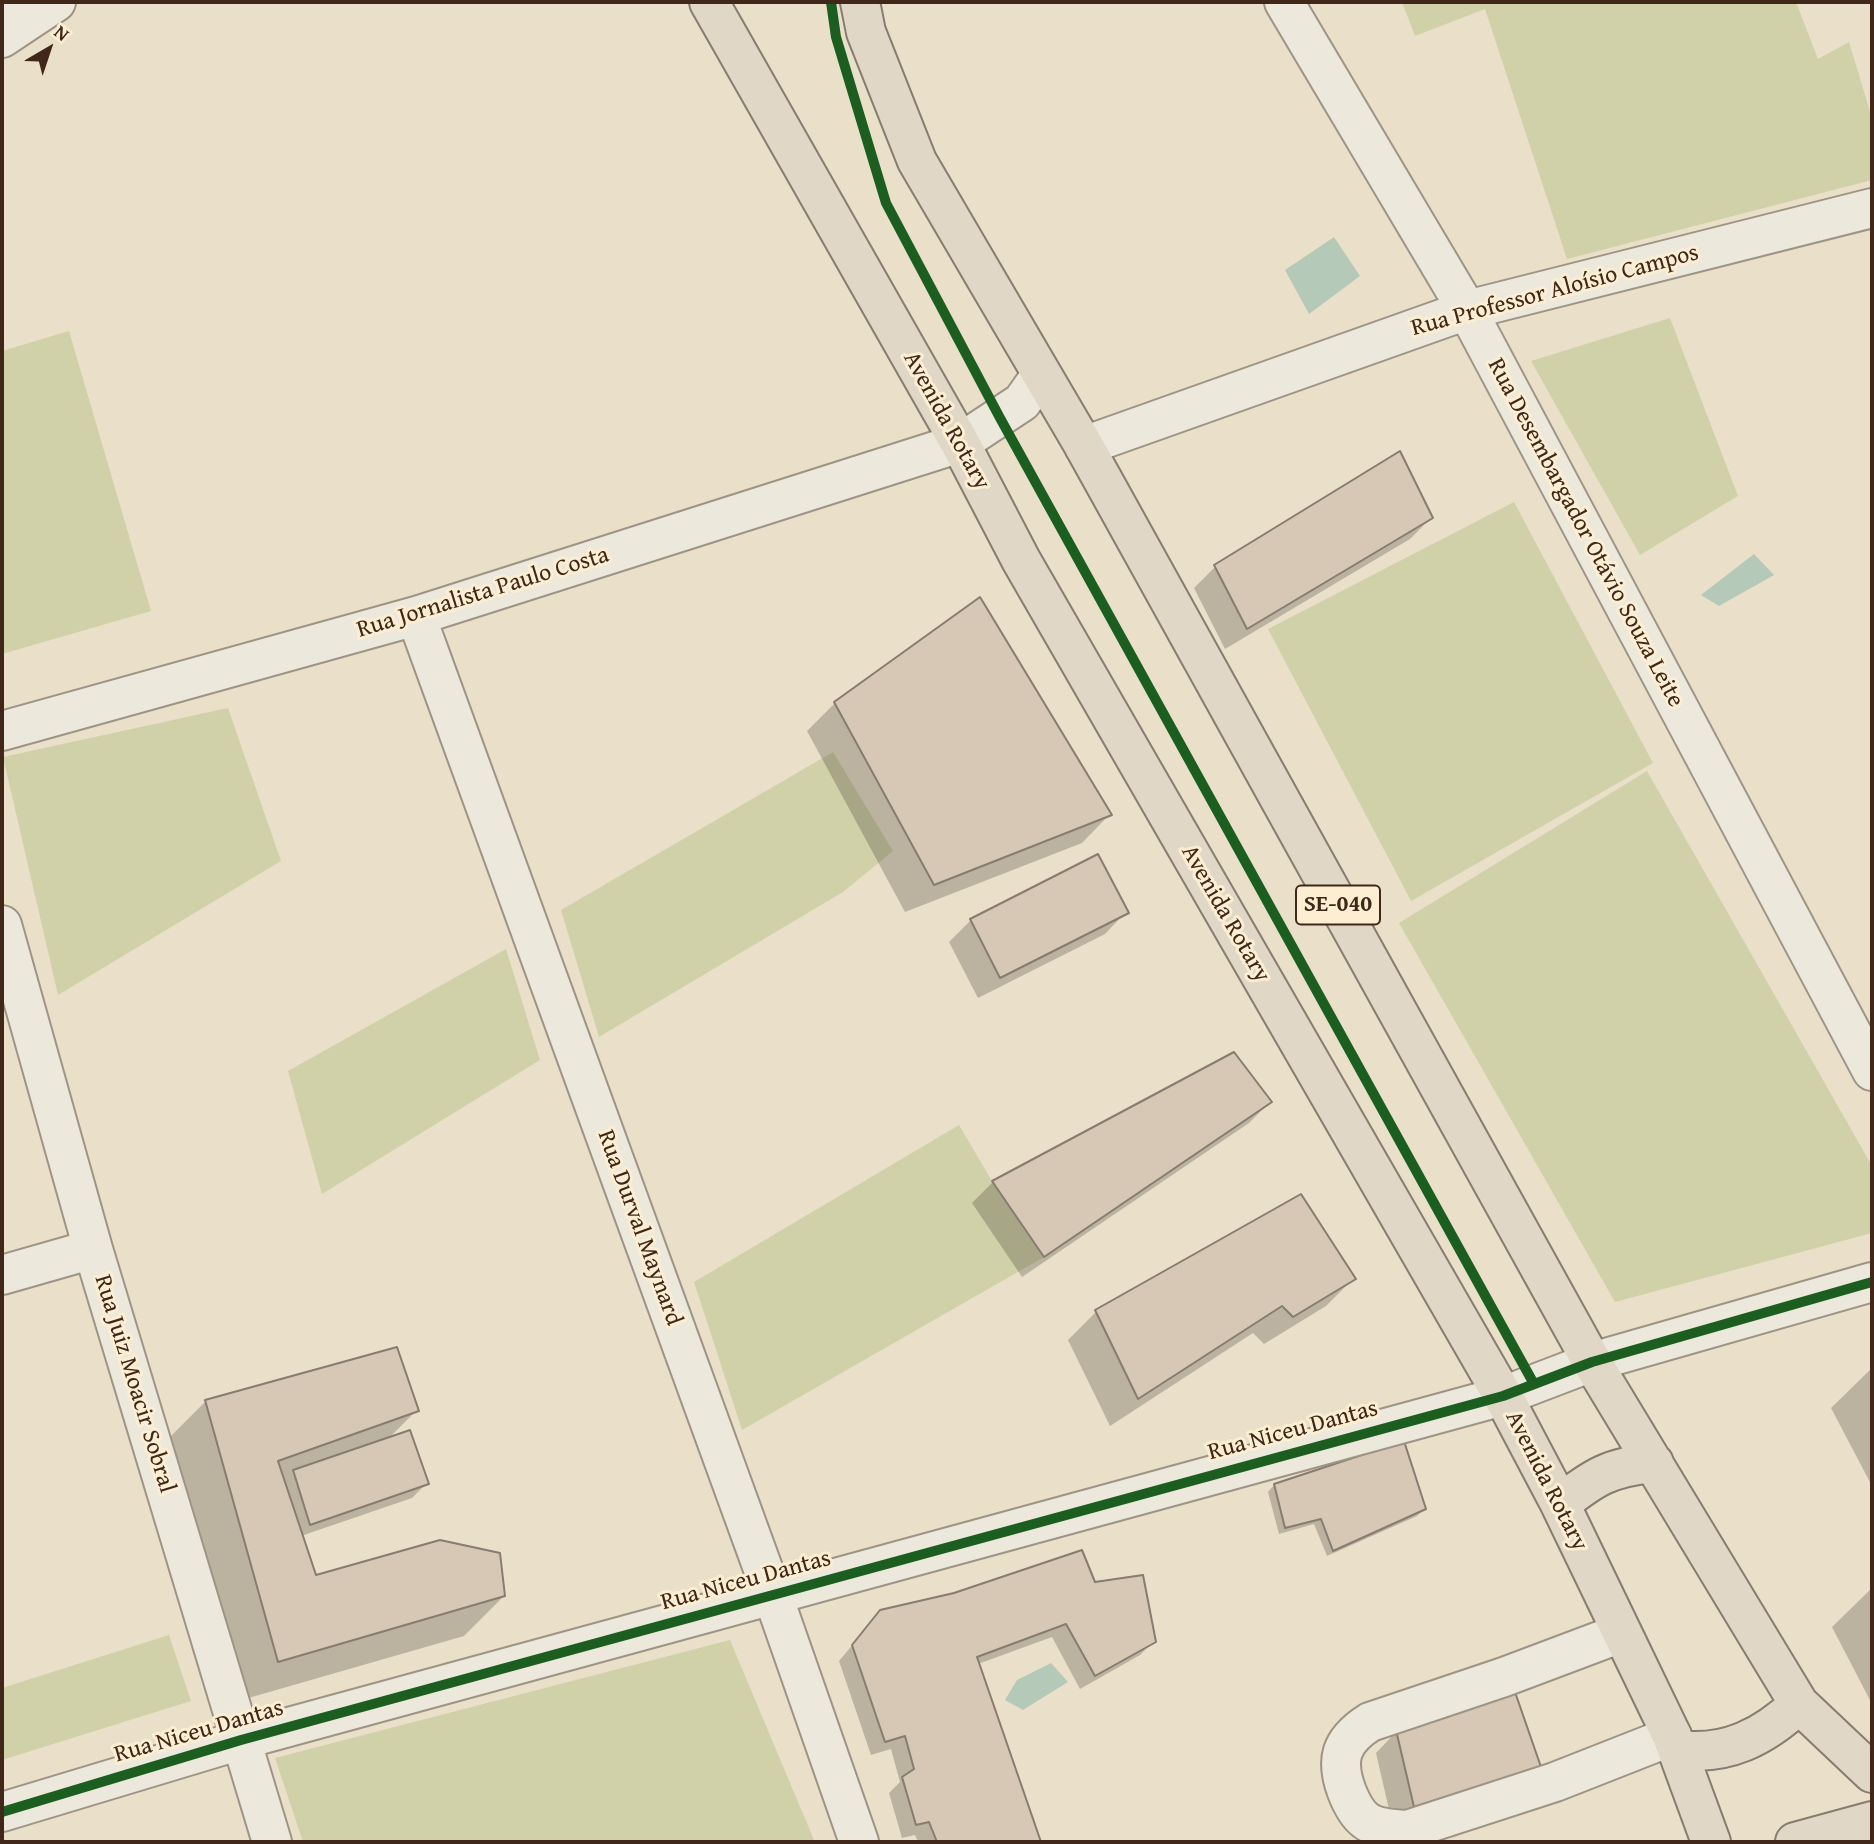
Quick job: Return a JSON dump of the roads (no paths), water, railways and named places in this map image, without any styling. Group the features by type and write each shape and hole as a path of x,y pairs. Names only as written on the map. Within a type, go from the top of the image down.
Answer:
{"main road":[{"name":"Avenida Rotary","path":"709,2 960,443 1021,560 1503,1396 1560,1504 1675,1743 1711,1842"},
{"name":"SE-040","path":"860,2 866,32 917,161 1084,446 1592,1362 1798,1704 1872,1773"},
{"path":"1560,1504 1605,1472 1623,1466 1654,1463"},
{"path":"1675,1743 1701,1753 1730,1748 1777,1724 1798,1704"},
{"path":"1795,1842 1872,1821"}],"street":[{"path":"2,38 56,2"},
{"name":"Rua Desembargador Otávio Souza Leite","path":"1284,2 1467,310 1872,1071"},
{"name":"Rua Professor Aloísio Campos","path":"1084,446 1467,310 1872,208"},
{"name":"Rua Jornalista Paulo Costa","path":"2,731 416,616 960,443 1022,402 1041,375"},
{"name":"Rua Durval Maynard","path":"416,616 773,1596 859,1842"},
{"name":"Rua Juiz Moacir Sobral","path":"2,925 93,1249 272,1842"},
{"path":"2,1275 93,1249"},
{"name":"Rua Niceu Dantas","path":"2,1812 241,1740 1503,1396 1592,1362 1872,1282"},
{"path":"1621,1633 1504,1677 1370,1722 1352,1736 1340,1759 1340,1773 1353,1806 1365,1821 1382,1827 1407,1830 1675,1743"}]}
